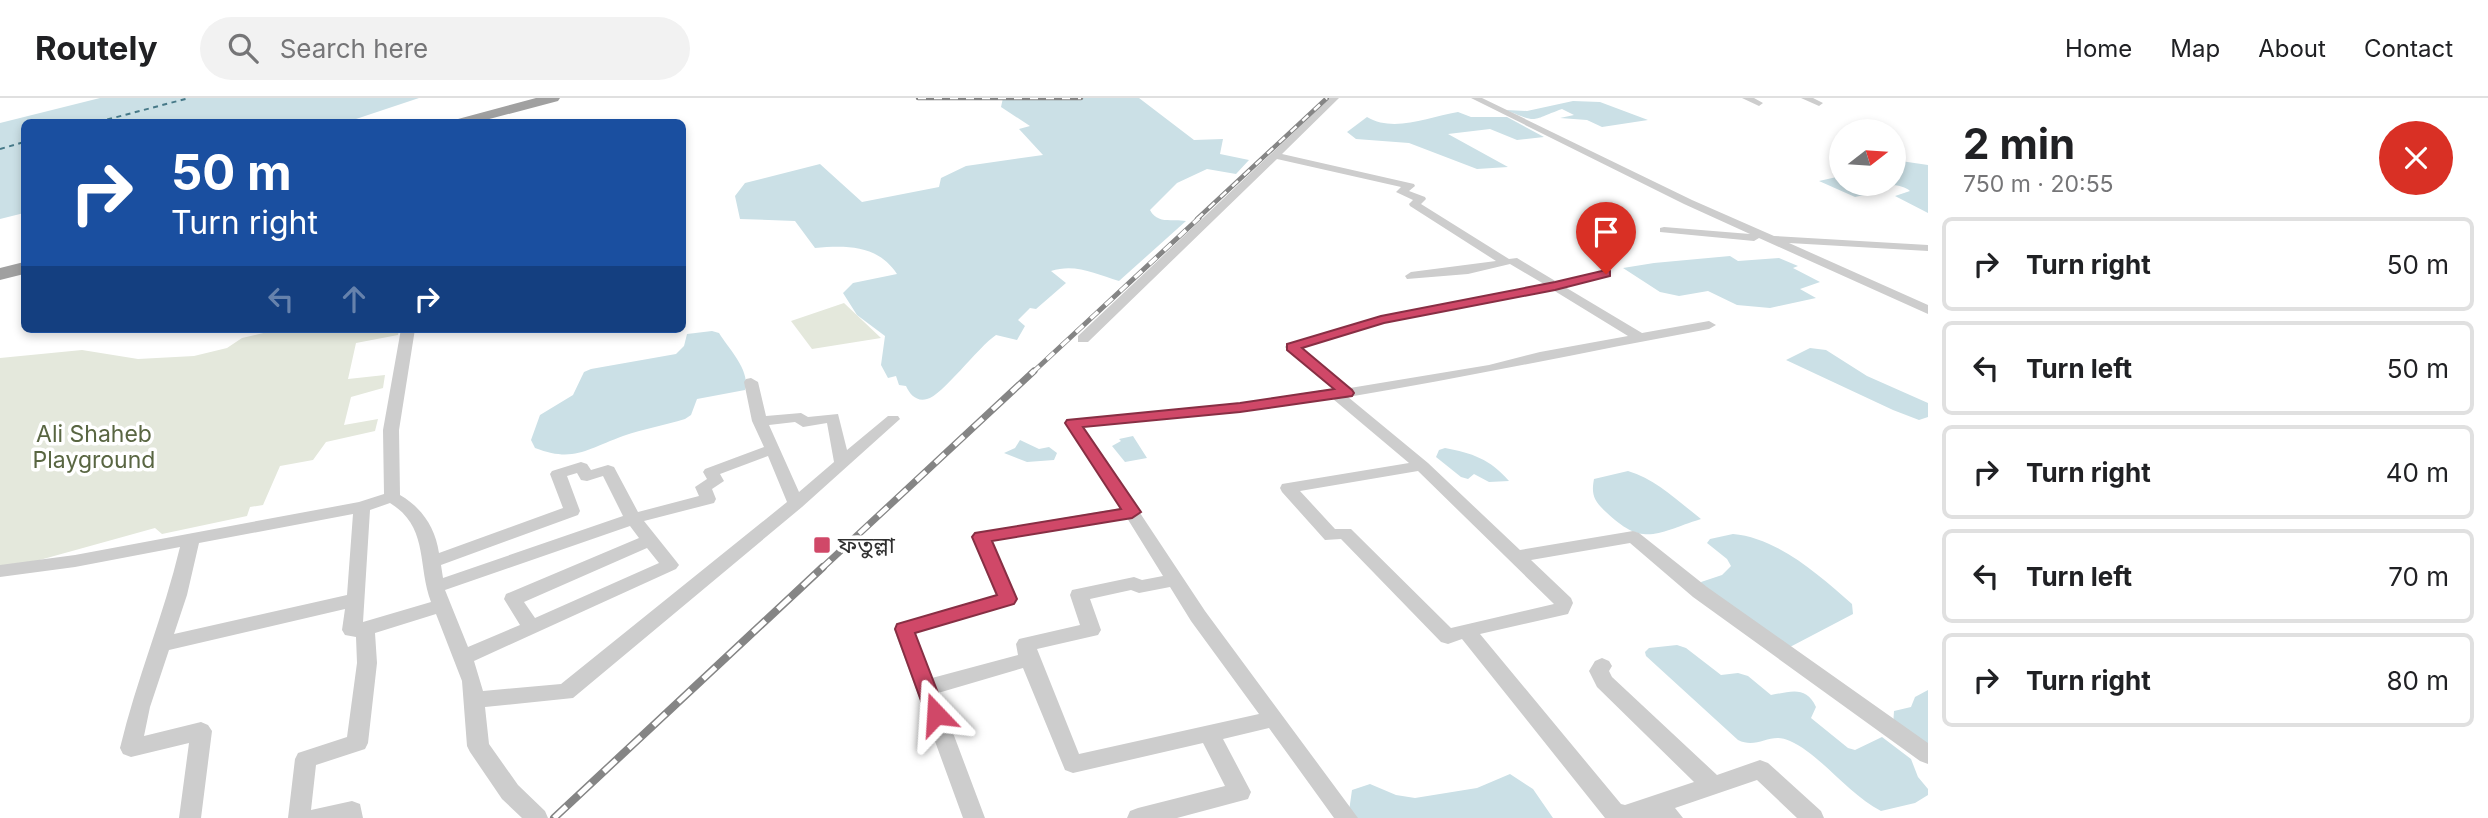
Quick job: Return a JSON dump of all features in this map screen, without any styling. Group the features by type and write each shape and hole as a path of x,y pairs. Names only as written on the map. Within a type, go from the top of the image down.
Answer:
{"highway":[{"path":"474,119 552,98"},
{"path":"0,274 21,269"}],"street":[{"path":"1083,339 1335,98"},
{"path":"1475,98 1767,239 1928,310"},
{"path":"1746,98 1759,103"},
{"path":"1805,98 1819,103"},
{"path":"1277,156 1410,186 1401,192 1421,199 1415,204 1506,262 1468,270 1411,276"},
{"path":"1664,230 1928,248"},
{"path":"1513,261 1639,337"},
{"path":"1422,466 1288,488 1331,536 1345,533 1448,636 1561,609 1564,603 1422,466 1292,347 1381,320 1606,274"},
{"path":"1347,818 1198,616 1073,423 1342,394 1490,369 1709,325"},
{"path":"392,498 391,430 407,333"},
{"path":"751,382 760,421 796,503"},
{"path":"760,421 801,417 803,422 834,417 842,463"},
{"path":"474,701 566,692 796,503 893,419"},
{"path":"362,507 352,630 365,628 438,596 633,520 708,499 703,487 716,481 711,472 772,449"},
{"path":"432,562 572,511 558,474 581,467 587,476 608,470 633,520 670,565 463,658"},
{"path":"0,571 75,561 362,507 392,498 412,509 428,540 438,596 472,681 478,746 510,792 537,818"},
{"path":"974,818 904,629 1007,599 981,537 1132,512"},
{"path":"1516,557 1633,537 1700,592 1928,755"},
{"path":"190,818 201,731 131,748 140,708 178,595 191,539"},
{"path":"531,627 513,599 649,541"},
{"path":"1175,580 1139,587 1134,583 1079,595 1091,630 1026,645 1029,659 1073,764 1275,719"},
{"path":"162,644 356,600"},
{"path":"299,818 306,759 357,743 367,663 365,628"},
{"path":"1466,630 1613,811 1625,815 1760,769 1813,818"},
{"path":"926,688 1029,659"},
{"path":"1602,666 1599,671 1604,682 1713,786"},
{"path":"1138,818 1240,792 1209,734"},
{"path":"1649,806 1658,808 1672,818"},
{"path":"318,818 352,811 352,818"}],"green space":[{"path":"844,303 881,338 812,349 791,321"},
{"name":"Ali Shaheb Playground","path":"263,333 398,333 356,343 348,379 385,375 383,388 351,397 344,425 378,419 375,431 326,442 313,460 280,466 263,505 250,507 247,516 162,534 155,528 0,571 0,358 82,350 138,359 194,356 227,348 242,338"}],"shaded area":[{"path":"100,98 419,98 356,119 21,119 21,214 0,219 0,123"},
{"path":"1003,98 1139,98 1194,140 1223,139 1220,154 1249,160 1236,174 1207,169 1177,183 1150,210 1157,218 1186,221 1119,281 1077,269 1051,271 1066,283 1036,309 1030,308 1018,320 1025,326 1017,340 996,335 934,396 920,400 912,395 906,386 899,385 896,376 888,378 881,365 885,336 857,315 843,293 853,283 897,274 889,264 881,257 861,249 815,248 795,221 740,219 735,196 745,183 820,164 862,202 939,187 941,178 966,166 1043,155 1019,129 1030,126 1001,107"},
{"path":"1573,101 1600,102 1648,120 1602,127 1587,120 1560,118 1574,115 1562,109 1535,119 1506,110 1527,111"},
{"path":"1458,112 1471,117 1507,117 1544,137 1517,140 1490,129 1448,134 1508,167 1477,169 1409,143 1356,139 1347,132 1367,117 1377,122 1400,124"},
{"path":"1906,162 1928,165 1928,213 1895,196 1906,196 1906,192 1910,191 1907,189"},
{"path":"1829,179 1829,185 1819,181"},
{"path":"1730,256 1738,261 1779,258 1798,266 1793,268 1820,282 1800,289 1816,298 1770,308 1737,305 1708,291 1679,296 1660,292 1623,268 1654,263"},
{"path":"712,331 719,333 738,360 745,375 745,390 697,399 691,415 685,419 580,452 560,454 535,448 531,440 540,415 573,395 584,372 676,354 684,346 687,334"},
{"path":"1810,348 1826,350 1867,376 1928,403 1928,417 1919,420 1893,410 1786,360"},
{"path":"1133,436 1147,458 1125,462 1112,446 1121,441 1119,439"},
{"path":"1020,440 1039,449 1049,447 1057,453 1054,460 1027,462 1004,453 1015,448"},
{"path":"1445,448 1480,458 1495,467 1509,481 1489,482 1474,474 1468,479 1461,477 1436,457 1439,450"},
{"path":"1628,471 1658,485 1701,519 1651,534 1641,534 1619,523 1596,501 1593,494 1594,479"},
{"path":"1733,534 1766,543 1797,560 1852,604 1853,614 1790,647 1702,586 1701,582 1722,575 1731,566 1727,559 1707,543 1710,539"},
{"path":"1677,645 1686,648 1721,675 1738,673 1748,676 1771,695 1797,692 1807,695 1816,707 1811,718 1848,748 1855,750 1882,737 1911,759 1918,777 1928,789 1928,795 1915,803 1881,811 1869,804 1812,755 1790,741 1776,738 1745,743 1738,740 1646,656 1645,652 1649,648"},
{"path":"1928,690 1928,751 1893,726 1894,711 1911,707 1915,697"},
{"path":"1510,774 1533,789 1553,818 1355,818 1349,811 1352,790 1370,784 1396,795 1415,798 1477,788"}],"ferry route":[{"path":"109,119 189,98"},
{"path":"0,149 21,143"}],"railway":[{"path":"918,98 1081,98"},
{"path":"1197,219 1327,98"},
{"path":"1032,373 1199,218"},
{"path":"821,569 1034,371"},
{"path":"554,818 823,567"}],"place":[{"name":"ফতুল্লা","path":"822,545"}],"route":[{"path":"936,714 904,629 1007,599 981,537 1132,512 1073,423 1240,407 1323,394 1347,393 1292,347 1381,320 1606,274"}]}
